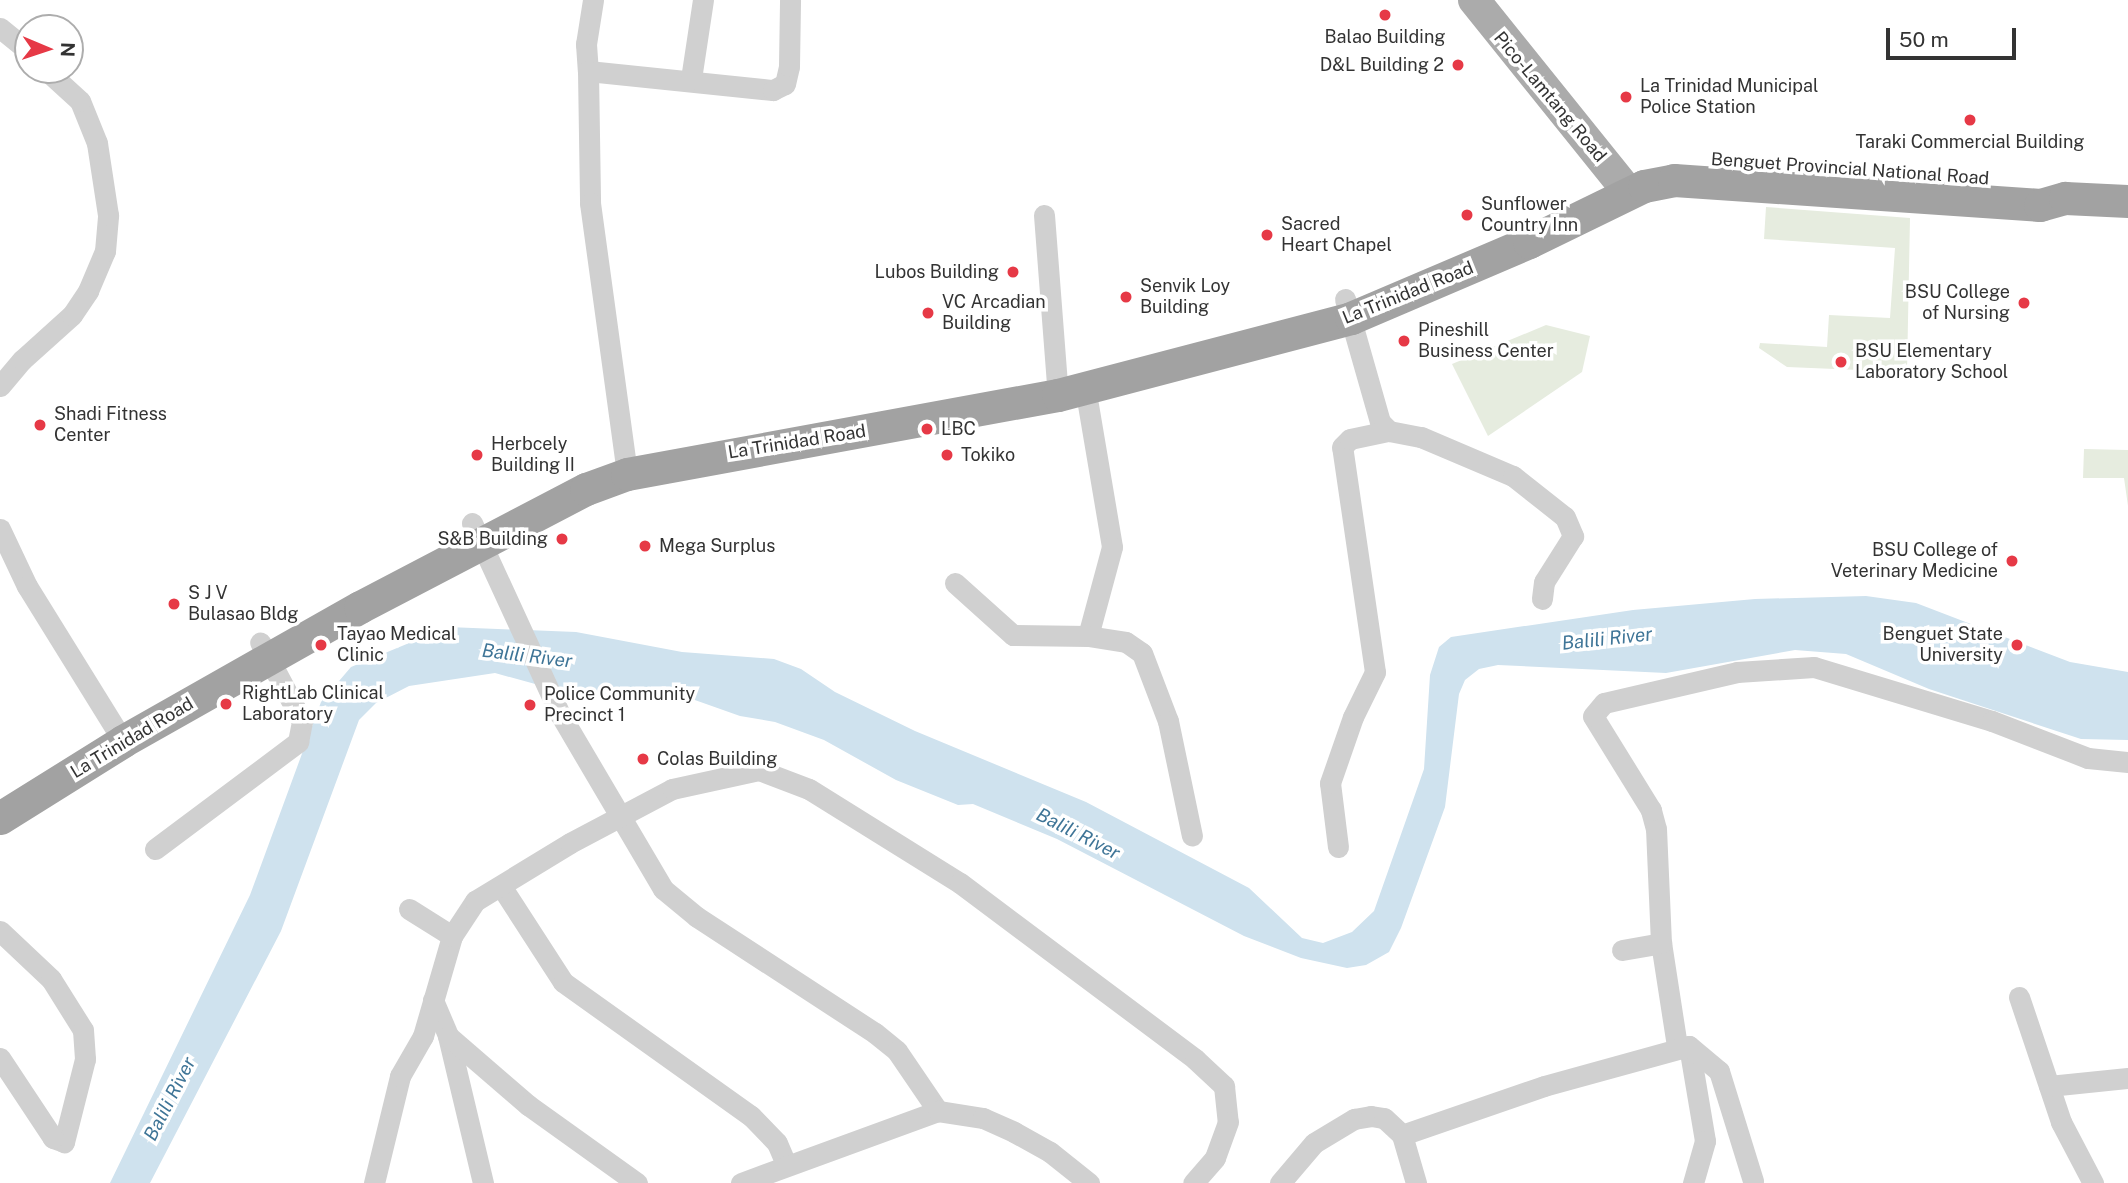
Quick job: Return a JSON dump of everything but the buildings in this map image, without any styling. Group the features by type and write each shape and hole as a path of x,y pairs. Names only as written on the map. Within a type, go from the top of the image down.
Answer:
{"highway":[{"name":"Benguet Provincial National Road","path":"1631,183 1693,178 2040,205 2065,198 2128,201"},
{"name":"La Trinidad Road","path":"0,794 118,732 477,533 580,470 625,465 1066,386 1348,309 1631,183"},
{"name":"La Trinidad Road","path":"0,818 118,732"}],"main road":[{"name":"Pico-Lamtang Road","path":"1474,0 1631,183"},
{"name":"Pico-Lamtang Road","path":"1494,0 1612,140 1631,183"}],"street":[{"path":"593,0 586,44 589,190 625,465"},
{"path":"691,79 703,0"},
{"path":"588,71 780,89 789,66 790,0"},
{"path":"0,28 14,40"},
{"path":"0,386 22,360 72,315 88,292 105,251 108,215 96,143 80,101 61,84"},
{"path":"1044,215 1066,386 1112,547 1088,636"},
{"path":"1348,309 1380,422 1389,431"},
{"path":"1338,847 1331,783 1353,717 1375,672 1342,447 1350,439 1389,431 1421,437 1513,476 1565,517 1573,536 1544,582 1542,599"},
{"path":"0,529 27,586 118,732"},
{"path":"477,533 560,714 663,889 697,917 875,1033 897,1051 938,1111"},
{"path":"955,583 1013,635 1088,636 1126,642 1147,661 1168,721 1192,836"},
{"path":"155,849 298,742 302,721 265,650"},
{"path":"1693,1183 1705,1141 1661,943 1661,864 1651,810 1593,716 1615,697 1737,672 1800,667 1834,672 1882,686 2088,758 2128,762"},
{"path":"374,1183 400,1076 423,1036 452,936 475,901 618,816 672,789 759,769 782,775 960,883 1173,1029 1224,1086 1227,1105 1223,1142 1193,1183"},
{"path":"501,886 563,982 751,1116 777,1143 786,1164"},
{"path":"409,909 452,936"},
{"path":"0,931 51,979 83,1030 85,1059 64,1142 52,1138 0,1058"},
{"path":"1622,950 1661,943"},
{"path":"2019,997 2060,1122 2093,1183"},
{"path":"433,1000 448,1036 483,1183"},
{"path":"448,1036 528,1105 637,1183"},
{"path":"1402,1135 1683,1046"},
{"path":"1683,1046 1719,1071 1753,1181"},
{"path":"2049,1086 2128,1078"},
{"path":"741,1183 786,1164 938,1111 983,1118 1014,1132 1051,1152 1089,1183"},
{"path":"1280,1183 1314,1143 1354,1119 1384,1118 1402,1135 1416,1183"}],"shaded area":[{"path":"1766,207 1910,218 1907,372 1787,367 1759,348 1760,343 1827,347 1829,315 1890,318 1895,248 1764,239"},
{"path":"1546,325 1590,336 1582,372 1488,436 1452,364"},
{"path":"2084,449 2128,450 2128,506 2124,478 2083,478"}],"water":[{"name":"Balili River","path":"1866,596 1916,603 2070,662 2128,672 2128,740 2081,739 1929,689 1846,654 1795,650 1666,673 1498,665 1479,669 1465,680 1459,694 1445,807 1401,928 1389,952 1366,965 1347,968 1301,958 1244,936 1057,839 973,804 958,805 896,780 824,740 775,722 740,716 692,699 657,693 575,695 495,673 409,686 376,703 359,720 281,931 150,1183 110,1183 250,895 321,702 351,667 448,627 576,632 682,652 774,659 801,669 835,692 915,731 1086,802 1249,888 1302,938 1323,943 1352,932 1374,911 1424,769 1430,675 1439,647 1451,637 1633,610 1755,599"}],"place":[{"name":"Balao Building","path":"1385,15"},
{"name":"D&L Building 2","path":"1458,65"},
{"name":"La Trinidad Municipal Police Station","path":"1626,97"},
{"name":"Taraki Commercial Building","path":"1970,120"},
{"name":"Sunflower Country Inn","path":"1467,215"},
{"name":"Sacred Heart Chapel","path":"1267,235"},
{"name":"Lubos Building","path":"1013,272"},
{"name":"Senvik Loy Building","path":"1126,297"},
{"name":"BSU College of Nursing","path":"2024,303"},
{"name":"VC Arcadian Building","path":"928,313"},
{"name":"Pineshill Business Center","path":"1404,341"},
{"name":"BSU Elementary Laboratory School","path":"1841,362"},
{"name":"Shadi Fitness Center","path":"40,425"},
{"name":"LBC","path":"927,429"},
{"name":"Herbcely Building II","path":"477,455"},
{"name":"Tokiko","path":"947,455"},
{"name":"S&B Building","path":"562,539"},
{"name":"Mega Surplus","path":"645,546"},
{"name":"BSU College of Veterinary Medicine","path":"2012,561"},
{"name":"S J V Bulasao Bldg","path":"174,604"},
{"name":"Tayao Medical Clinic","path":"321,645"},
{"name":"Benguet State University","path":"2017,645"},
{"name":"RightLab Clinical Laboratory","path":"226,704"},
{"name":"Police Community Precinct 1","path":"530,705"},
{"name":"Colas Building","path":"643,759"}]}
